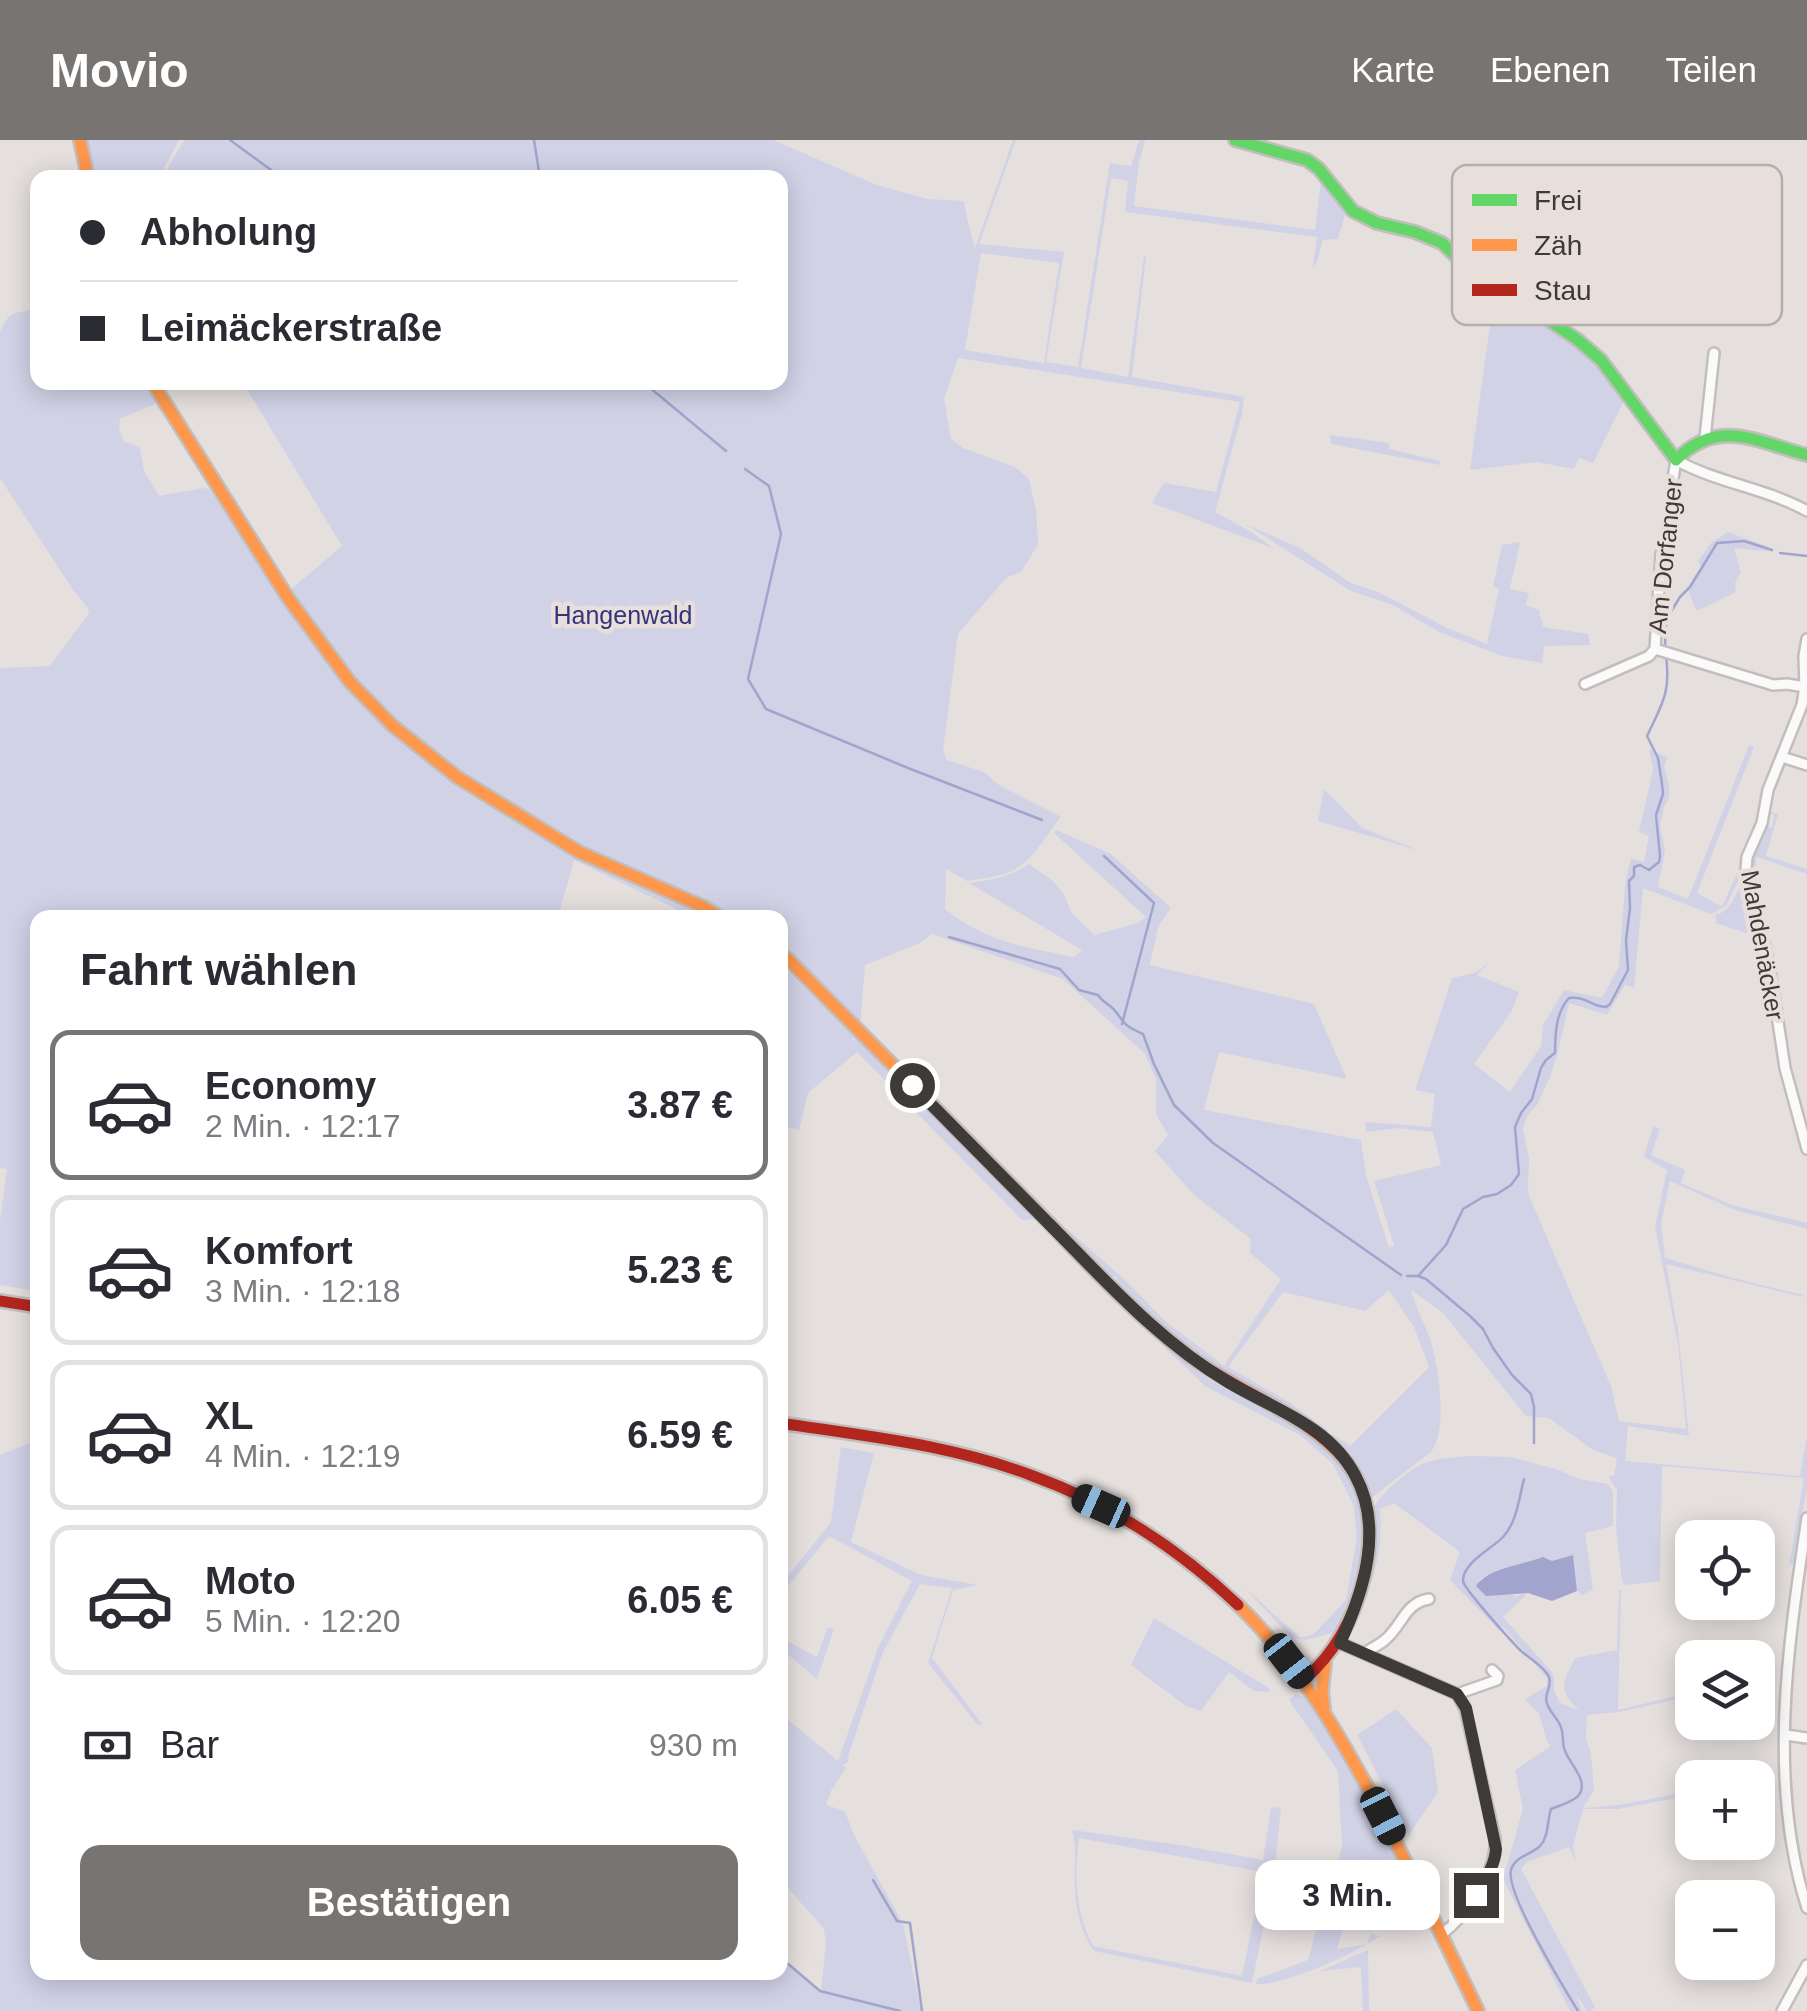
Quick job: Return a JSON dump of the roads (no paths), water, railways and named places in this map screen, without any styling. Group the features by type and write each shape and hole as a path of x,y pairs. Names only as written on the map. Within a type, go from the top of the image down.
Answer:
{"street":[{"path":"80,140 86,170"},
{"path":"1236,140 1307,160 1353,211 1377,223 1442,243 1452,252"},
{"path":"1556,325 1601,360 1676,460 1705,438 1751,437 1807,455"},
{"path":"1705,438 1714,353"},
{"path":"157,390 312,633 350,682 393,726 457,777 578,852 708,910"},
{"name":"Am Dorfanger","path":"1805,687 1772,685 1662,652 1660,554 1670,530 1676,460 1807,510"},
{"path":"1805,687 1807,639"},
{"path":"1585,684 1662,652"},
{"name":"Mahdenäcker","path":"1805,687 1802,705 1768,790 1762,823 1747,857 1746,879 1765,946 1785,1068 1807,1150"},
{"path":"1782,757 1807,764"},
{"path":"788,959 1136,1312 1189,1357 1294,1416 1338,1450 1358,1479 1367,1504 1370,1533 1363,1580 1340,1643 1325,1663 1304,1680"},
{"path":"0,1301 30,1306"},
{"path":"788,1424 958,1452 1032,1476 1101,1506 1178,1552 1273,1642 1324,1709 1383,1816 1478,2011"},
{"path":"1807,1518 1801,1605 1788,1658 1786,1734 1786,1806 1807,1908"},
{"path":"1365,1654 1386,1639 1417,1601 1429,1599"},
{"path":"1340,1643 1457,1694 1466,1708 1495,1838 1495,1858 1476,1895 1442,1934"},
{"path":"1324,1709 1325,1663"},
{"path":"1457,1694 1497,1680 1492,1670"},
{"path":"1786,1734 1807,1738"},
{"path":"1782,2011 1807,1965"}],"water":[{"path":"1573,1555 1577,1591 1552,1601 1528,1593 1486,1596 1476,1586 1506,1568 1543,1557 1552,1561"}],"waterway":[{"path":"230,140 271,170"},
{"path":"534,140 539,170"},
{"path":"653,390 726,451"},
{"path":"745,469 769,486 781,534 748,679 766,709 1042,820"},
{"path":"1665,648 1666,622 1717,543 1744,541 1772,550"},
{"path":"1780,553 1807,556"},
{"path":"1418,1276 1446,1245 1463,1209 1497,1194 1519,1174 1515,1127 1532,1099 1541,1068 1555,1053 1557,1024 1569,998 1606,1007 1628,970 1629,881 1634,876 1634,867 1640,865 1649,870 1660,856 1656,815 1662,784 1658,758 1647,736 1666,689 1666,656"},
{"path":"1104,856 1154,903 1122,1024"},
{"path":"949,937 1060,969 1079,990 1098,995 1127,1026 1143,1034 1174,1105 1213,1143 1401,1275"},
{"path":"1407,1276 1426,1279 1483,1329 1512,1375 1531,1394 1534,1443"},
{"path":"1524,1479 1508,1531 1467,1568 1463,1581 1508,1637 1547,1673 1550,1681 1546,1702 1561,1728 1563,1745 1582,1784 1578,1796 1551,1809 1543,1842 1511,1870 1526,1918 1578,2011"},
{"path":"873,1880 897,1921 910,1923 922,2011"},
{"path":"788,1964 820,1991 900,2011"}],"park label":[{"name":"Hangenwald","path":"623,615"}]}
